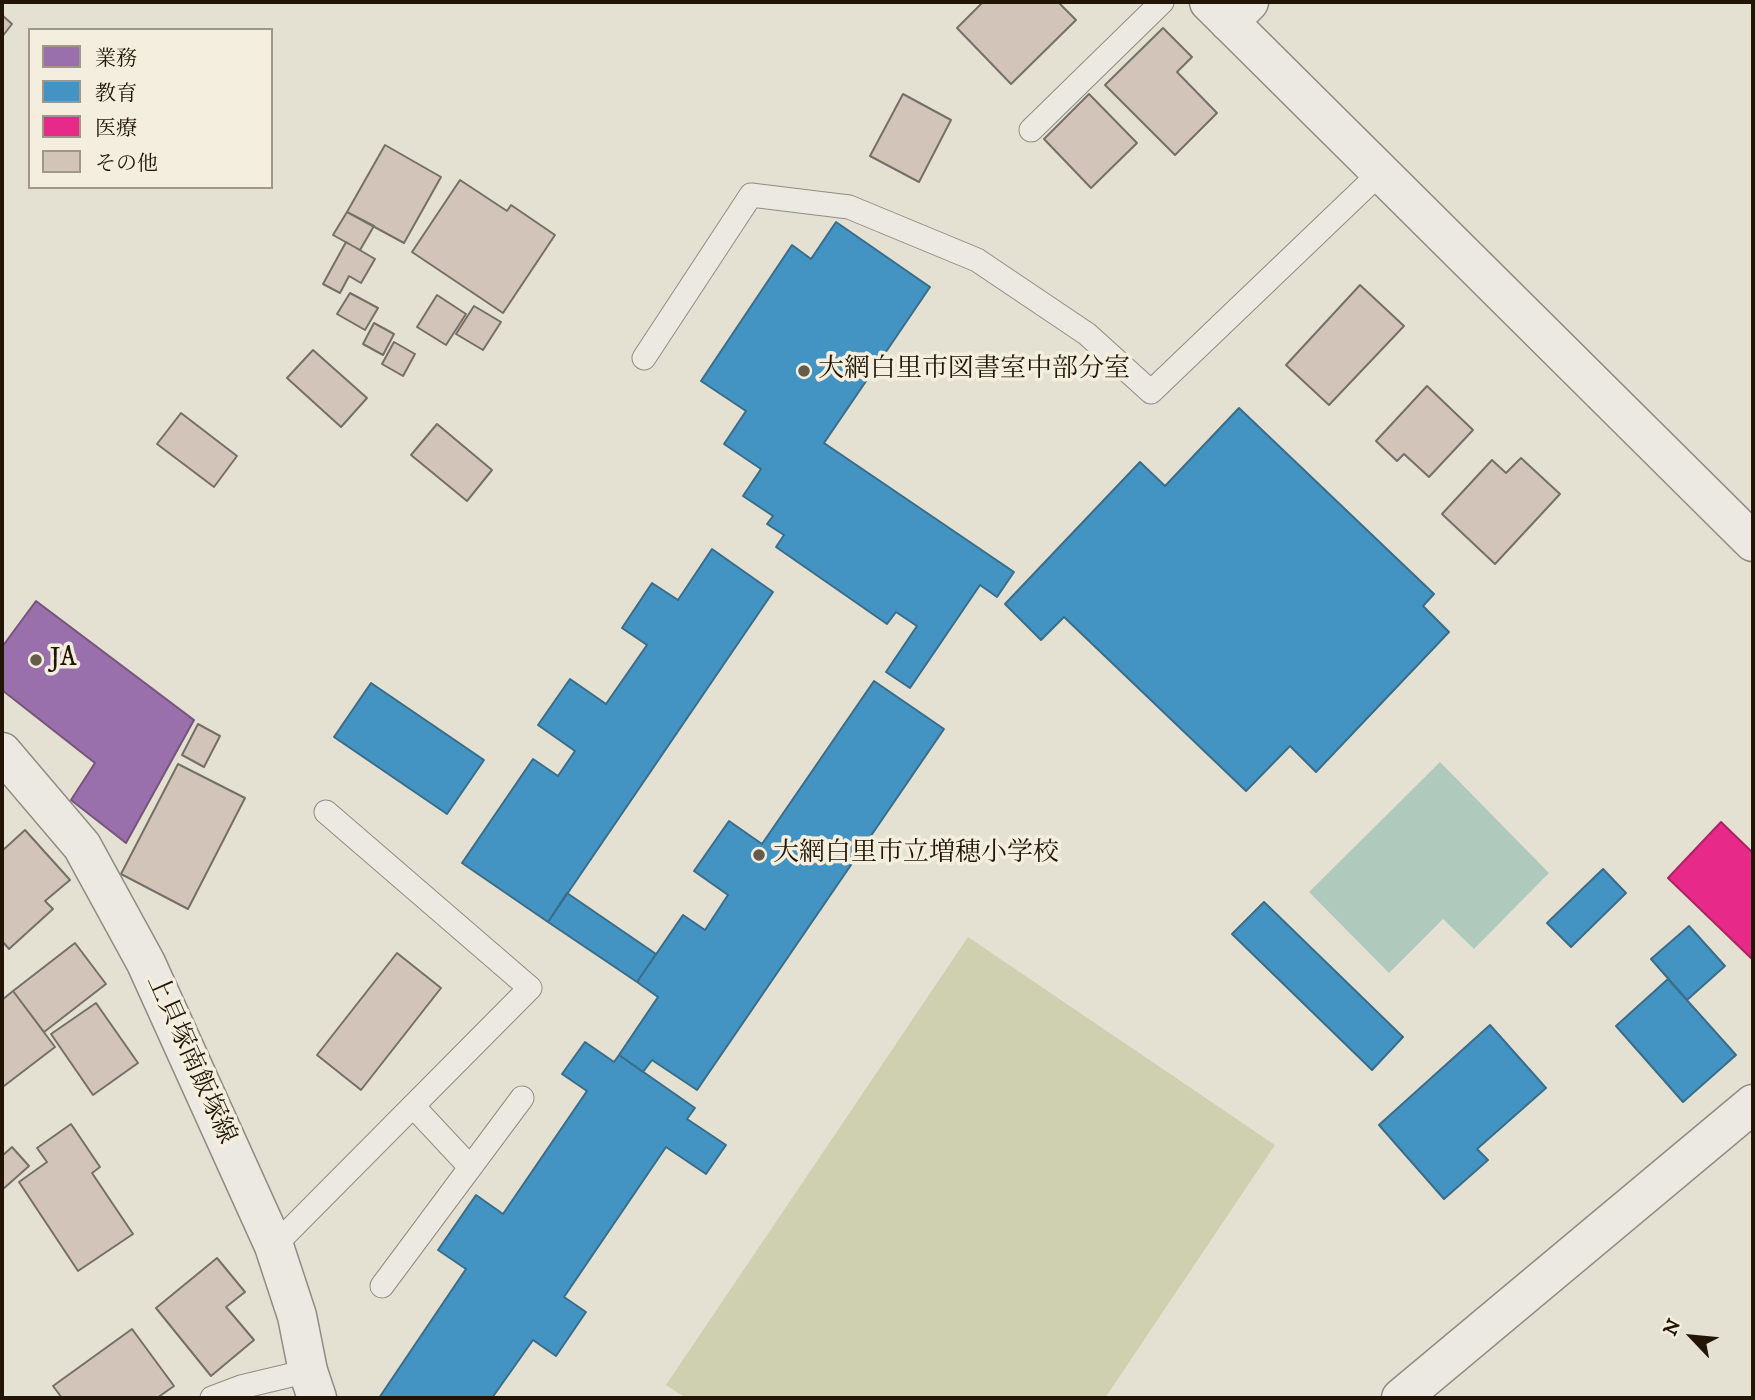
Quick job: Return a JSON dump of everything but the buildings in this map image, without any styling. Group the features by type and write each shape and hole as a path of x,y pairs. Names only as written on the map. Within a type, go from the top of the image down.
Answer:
{"street":[{"path":"1229,8 1382,171 1753,542"},
{"name":"上貝塚南飯塚線","path":"2,752 82,846 146,963 274,1246 298,1316 313,1385"},
{"path":"1401,1398 1753,1104"}],"lane":[{"path":"1031,130 1162,2"},
{"path":"644,358 751,195 849,207 977,260 1087,334 1151,392 1382,171"},
{"path":"274,1246 530,988 326,812"},
{"path":"382,1286 522,1098"},
{"path":"413,1106 470,1167"},
{"path":"212,1398 241,1387 313,1385"}],"shaded area":[{"path":"1440,762 1549,873 1474,949 1443,919 1389,973 1309,892"},
{"path":"968,937 1275,1145 1105,1398 686,1398 666,1385"}],"place":[{"name":"大網白里市図書室中部分室","path":"804,371"},
{"name":"JA","path":"36,660"},
{"name":"大網白里市立増穂小学校","path":"759,855"}]}
